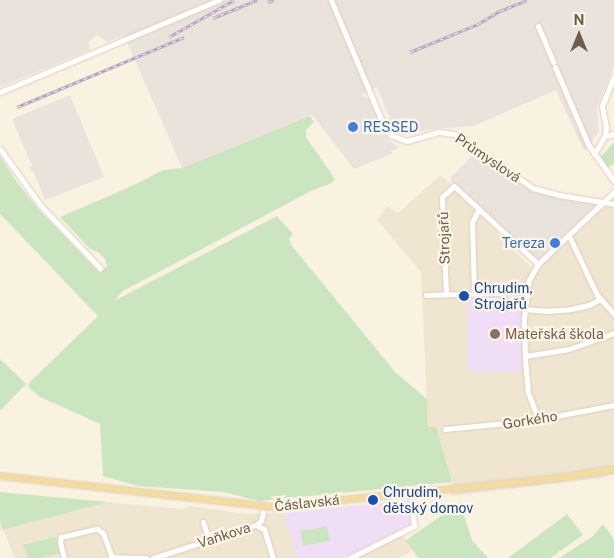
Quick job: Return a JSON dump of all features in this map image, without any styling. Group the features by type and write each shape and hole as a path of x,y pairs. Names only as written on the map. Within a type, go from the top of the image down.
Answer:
{"main road":[{"name":"Čáslavská","path":"0,476 263,509 559,478 614,469"}],"street":[{"path":"0,92 219,0"},
{"name":"Průmyslová","path":"331,0 383,124 391,135 407,141 439,132 454,134 533,188 559,195 614,204"},
{"path":"538,26 594,154 614,182"},
{"path":"594,154 605,136 606,127 602,106 614,76"},
{"path":"605,136 614,134"},
{"path":"0,148 41,206 100,268"},
{"name":"Strojařů","path":"446,294 442,197 454,186 479,209 472,222 474,293"},
{"path":"536,416 528,394 524,356 524,309 529,280 538,264 614,192"},
{"path":"479,209 538,264"},
{"path":"569,236 600,299 614,314"},
{"path":"426,295 526,292"},
{"path":"524,309 545,311 571,309 589,305 600,299"},
{"path":"524,356 565,350 614,332"},
{"name":"Gorkého","path":"445,430 527,421 536,416 546,418 614,405"},
{"path":"350,558 415,525 411,493"},
{"path":"263,509 264,529 273,558"},
{"name":"Vaňkova","path":"153,558 256,525 261,521 263,509"},
{"path":"203,522 209,541"},
{"path":"256,525 264,529"},
{"path":"64,558 60,542 61,537 97,529 103,533 112,558 146,558"},
{"path":"174,558 177,550"}],"shaded area":[{"path":"0,0 614,0 614,67 597,107 599,132 584,151 556,90 474,126 432,129 403,135 395,132 377,87 361,95 369,99 382,130 389,140 399,148 391,151 392,154 354,169 312,115 182,168 124,35 108,42 96,35 89,42 90,50 0,87"},
{"path":"70,95 104,177 45,200 33,171 29,168 32,166 12,119"},
{"path":"474,154 529,188 548,195 593,203 594,208 538,260 451,181 451,177"},
{"path":"441,175 500,231 497,234 531,267 563,246 610,201 614,202 614,474 602,478 451,496 452,482 436,428 428,428 421,272 377,220 387,206 398,213"},
{"name":"Mateřská škola","path":"468,295 523,295 523,372 468,372"},
{"path":"408,500 411,524 344,558 298,558 284,513"},
{"path":"108,502 181,509 190,506 246,514 284,513 298,558 15,558 3,530"},
{"path":"0,520 3,530 0,531"},
{"path":"403,535 413,550 399,558 356,558"}],"green space":[{"path":"310,116 314,122 306,130 306,137 335,179 332,183 311,191 123,291 114,301 277,216 293,234 289,239 292,246 396,373 427,399 428,427 436,427 452,482 259,501 223,492 138,486 103,476 100,424 40,397 30,389 28,384 98,316 0,214 0,156 16,181 38,209 100,273 107,266 105,259 98,252 90,249 60,217 134,185 163,170 182,168"},
{"path":"614,142 614,164 606,168 600,158"},
{"path":"0,359 26,384 0,411"},
{"path":"0,492 108,502 3,530 0,520"},
{"path":"460,503 472,540 488,558 418,558 406,540"},
{"path":"567,514 583,535 550,558 508,558"},
{"path":"603,524 614,539 614,558 559,558 592,537"},
{"path":"327,526 330,541 303,546 300,531"},
{"path":"56,537 61,553 42,558 28,558 23,545"}],"railway":[{"path":"169,37 234,0"},
{"path":"213,18 257,0"},
{"path":"268,2 274,0"},
{"path":"410,52 478,24 500,11 527,0"},
{"path":"17,107 184,37"}],"place":[{"name":"RESSED","path":"353,127"},
{"name":"Tereza","path":"555,243"},
{"name":"Chrudim, Strojařů","path":"464,296"},
{"name":"Mateřská škola","path":"495,334"},
{"name":"Chrudim, dětský domov","path":"373,500"}]}
